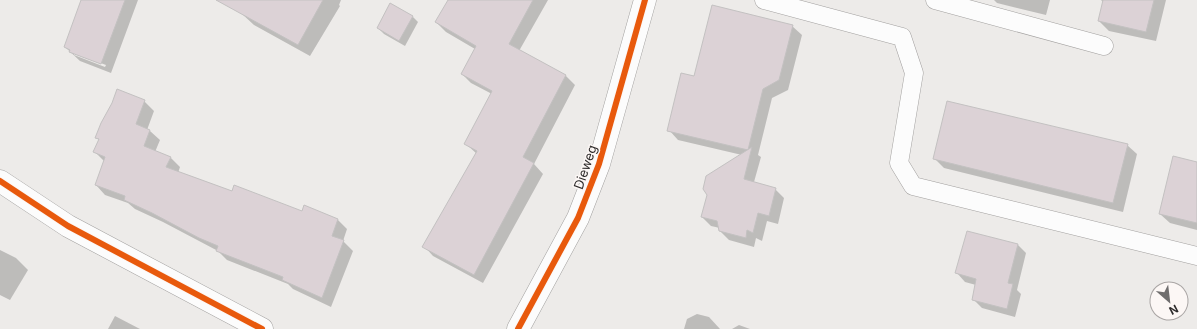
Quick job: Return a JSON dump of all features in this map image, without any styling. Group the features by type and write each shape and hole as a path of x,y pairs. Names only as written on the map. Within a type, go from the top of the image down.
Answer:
{"street":[{"name":"Dieweg","path":"518,329 578,218 599,164 645,0"},
{"path":"0,181 68,226 262,329"}],"lane":[{"path":"764,0 902,37 914,73 899,163 913,186 1197,256"},
{"path":"935,0 1104,46"}],"building":[{"path":"81,0 125,0 101,64 69,52 70,50 64,47"},
{"path":"216,0 323,0 298,45"},
{"path":"448,0 533,0 509,44 566,75 523,157 534,163 474,275 422,247 477,151 464,144 492,91 461,74 476,46 435,22"},
{"path":"1103,0 1154,0 1146,32 1098,21"},
{"path":"390,3 413,16 399,41 377,28"},
{"path":"712,5 793,25 779,80 763,89 748,150 667,131 681,73 694,76"},
{"path":"117,89 145,100 136,124 150,130 144,146 171,157 166,167 232,191 234,185 302,211 304,205 338,219 332,236 344,240 322,298 282,280 283,277 216,251 218,246 124,200 125,196 95,185 105,157 93,152 99,139 95,138"},
{"path":"947,101 1128,144 1113,203 933,159"},
{"path":"752,147 744,179 776,188 769,216 758,213 753,233 747,230 746,238 719,231 717,221 701,217 707,195 703,189 706,176"},
{"path":"1173,156 1197,162 1197,223 1159,214"},
{"path":"967,231 1018,244 1008,283 1013,284 1007,309 972,300 976,279 955,273"}],"cycle path":[{"path":"518,329 578,218 599,164 645,0"},
{"path":"0,181 68,226 262,329"}]}
